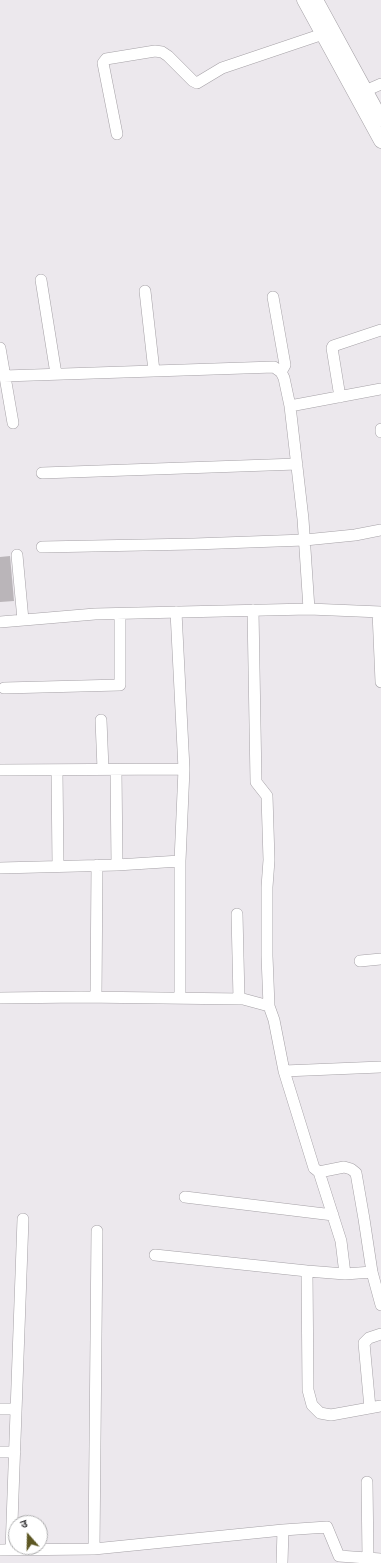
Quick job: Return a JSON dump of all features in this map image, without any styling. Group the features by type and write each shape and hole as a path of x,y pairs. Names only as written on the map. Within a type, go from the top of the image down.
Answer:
{"main road":[{"path":"304,0 381,141"},
{"path":"316,0 381,119"}],"street":[{"path":"117,134 103,64 106,59 155,51 162,52 193,81 198,83 222,68 323,34"},
{"path":"365,91 381,84"},
{"path":"41,280 56,374"},
{"path":"145,291 154,371"},
{"path":"273,297 285,365 281,372"},
{"path":"340,397 332,348 333,346 381,330"},
{"path":"0,348 13,423"},
{"path":"4,376 274,367 281,372 284,378 290,406 297,464 309,609"},
{"path":"290,406 381,389"},
{"path":"42,473 297,464"},
{"path":"42,547 304,540 355,535 381,530"},
{"path":"17,556 23,620"},
{"path":"0,622 95,614 309,609 380,612 381,682"},
{"path":"253,610 256,782 267,796 269,860 267,887 267,948 269,1006 274,1020 284,1071 311,1163 319,1172 341,1241 345,1274"},
{"path":"176,612 184,769 180,861 180,998"},
{"path":"4,688 120,685 120,614"},
{"path":"101,720 103,769"},
{"path":"0,770 184,769"},
{"path":"57,770 58,866"},
{"path":"116,770 117,865"},
{"path":"0,868 97,866 180,861"},
{"path":"96,997 97,866"},
{"path":"237,914 239,999"},
{"path":"360,961 381,959"},
{"path":"0,998 96,997 239,999 269,1006"},
{"path":"284,1071 381,1067"},
{"path":"319,1172 344,1167 351,1168 356,1173 372,1272 381,1305"},
{"path":"185,1197 333,1215"},
{"path":"23,1219 15,1452 6,1550 94,1549 327,1527 339,1556 381,1558"},
{"path":"94,1549 97,1231"},
{"path":"155,1255 345,1274 372,1272"},
{"path":"307,1271 308,1390 312,1405 320,1413 331,1415 381,1406"},
{"path":"370,1408 364,1343 369,1338 381,1334"},
{"path":"0,1409 16,1409"},
{"path":"0,1452 15,1452"},
{"path":"367,1482 368,1558"},
{"path":"282,1563 283,1530"}],"building":[{"path":"10,556 14,601 0,602 0,557"}]}
